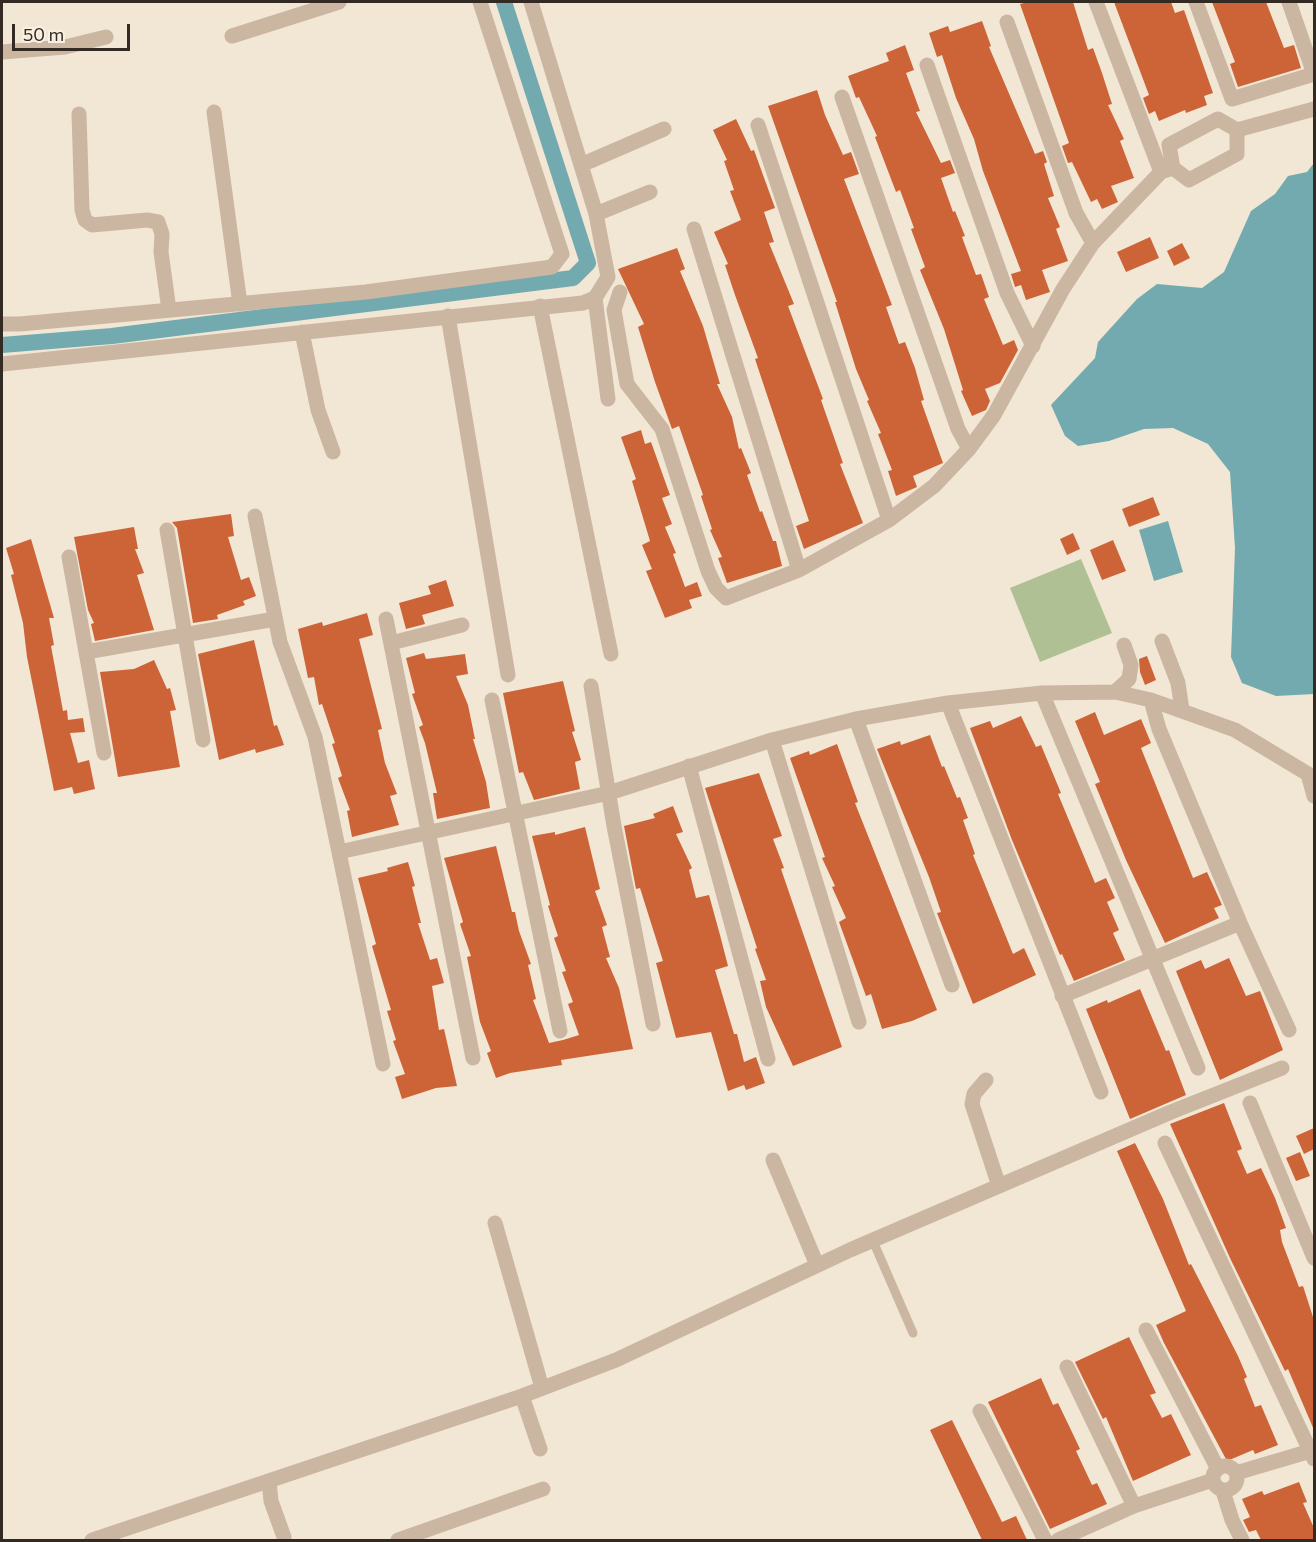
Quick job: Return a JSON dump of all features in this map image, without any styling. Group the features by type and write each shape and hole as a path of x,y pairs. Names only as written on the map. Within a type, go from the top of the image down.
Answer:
{"street":[{"path":"232,36 339,2"},
{"path":"2,324 366,292 552,267 562,255 480,2"},
{"path":"2,364 583,303 595,298 608,277 596,214 531,2"},
{"path":"1096,2 1167,170 1189,180 1237,154 1237,130"},
{"path":"1196,2 1232,99 1314,74 1289,2"},
{"path":"1007,22 1076,213 1093,243"},
{"path":"2,52 65,47 106,37"},
{"path":"927,66 1007,293 1033,346"},
{"path":"842,97 958,429 969,449"},
{"path":"620,291 614,310 627,384 662,429 716,588 726,598 799,570 889,520 923,496 969,449 994,415 1063,289 1093,243 1167,170 1169,145 1218,119 1237,130 1314,109"},
{"path":"214,112 240,304"},
{"path":"79,114 82,210 85,220 92,225 147,220 158,222 162,234 161,252 169,310"},
{"path":"758,125 889,520"},
{"path":"581,165 664,129"},
{"path":"596,214 650,192"},
{"path":"694,228 799,570"},
{"path":"595,298 608,399"},
{"path":"540,306 610,654"},
{"path":"448,316 507,675"},
{"path":"302,332 318,410 333,452"},
{"path":"255,516 280,642 315,737 383,1064"},
{"path":"167,530 203,740"},
{"path":"69,557 104,753"},
{"path":"86,652 275,619"},
{"path":"386,620 473,1058"},
{"path":"391,644 462,625"},
{"path":"1162,641 1178,683 1182,710"},
{"path":"1115,692 1129,679 1131,665 1124,645"},
{"path":"591,686 653,1024"},
{"path":"339,852 609,793 772,740 856,719 948,703 1042,693 1115,692 1151,700 1235,730 1311,771 1314,796"},
{"path":"1042,693 1198,1068"},
{"path":"492,699 560,1031"},
{"path":"1151,700 1159,729 1240,923 1289,1030"},
{"path":"948,703 1101,1092"},
{"path":"856,719 952,985"},
{"path":"772,740 859,1022"},
{"path":"689,766 768,1059"},
{"path":"1062,996 1240,923"},
{"path":"92,1540 522,1396 616,1360 817,1265 1171,1112 1281,1068"},
{"path":"986,1080 974,1094 972,1104 999,1186"},
{"path":"1250,1103 1314,1258"},
{"path":"1165,1143 1314,1453 1236,1473"},
{"path":"773,1160 817,1265"},
{"path":"495,1222 542,1389"},
{"path":"1146,1330 1218,1480 1232,1520 1242,1540"},
{"path":"1067,1367 1134,1506"},
{"path":"522,1396 540,1449"},
{"path":"980,1411 1045,1540"},
{"path":"1058,1540 1134,1506 1218,1480 1228,1467 1236,1473 1237,1481 1234,1487 1218,1480"},
{"path":"269,1481 271,1500 284,1537"},
{"path":"398,1540 543,1489"}],"lane":[{"path":"873,1241 913,1333"}],"green space":[{"path":"1081,559 1112,633 1040,662 1010,588"}],"water":[{"path":"1314,163 1314,694 1276,696 1242,683 1231,657 1235,548 1230,472 1208,444 1173,428 1144,429 1109,441 1078,446 1065,436 1051,405 1095,358 1098,342 1137,299 1157,284 1202,288 1224,272 1251,211 1275,194 1288,176 1307,172"},
{"path":"1168,521 1183,572 1154,581 1139,530"}],"building":[{"path":"1073,2 1088,50 1093,48 1102,73 1112,104 1108,105 1124,139 1120,141 1134,178 1111,186 1118,202 1102,209 1097,199 1091,202 1072,162 1068,163 1062,146 1069,143 1020,4"},
{"path":"1114,2 1171,2 1175,13 1184,10 1213,93 1204,96 1207,105 1186,113 1185,110 1159,121 1155,111 1149,114 1143,98 1149,95"},
{"path":"1212,2 1266,2 1284,48 1294,45 1301,68 1238,87 1230,64 1235,62"},
{"path":"982,21 991,46 989,47 1035,154 1043,151 1047,162 1044,164 1054,196 1048,198 1060,227 1056,229 1068,261 1042,270 1050,292 1026,300 1021,285 1015,287 1011,274 1021,271 983,171 974,139 956,98 942,55 937,57 929,33 948,26 950,32"},
{"path":"905,45 914,70 906,73 920,111 916,112 941,163 950,160 955,173 941,178 953,212 955,211 965,236 962,237 976,275 981,274 989,297 984,299 1003,345 1014,340 1018,350 1000,383 985,389 990,401 986,410 972,416 961,391 963,390 944,329 920,270 925,267 911,229 914,228 900,190 896,192 875,137 877,136 859,97 856,98 848,76 889,61 886,53"},
{"path":"817,90 825,115 843,155 851,152 859,174 844,179 892,305 886,307 899,344 905,342 915,368 924,400 921,401 943,463 913,476 917,487 896,496 888,471 892,470 878,434 881,433 867,401 869,400 856,369 835,302 837,302 768,106"},
{"path":"736,119 751,151 754,150 775,208 764,212 774,242 769,243 794,304 788,306 823,399 821,400 843,463 840,464 863,523 804,549 796,526 809,521 755,359 758,358 725,265 728,264 714,232 741,220 730,191 734,190 724,161 727,160 713,130"},
{"path":"1150,237 1159,258 1126,272 1117,252"},
{"path":"1182,243 1190,258 1174,266 1167,251"},
{"path":"677,248 685,269 680,271 703,326 720,384 717,384 732,417 739,449 741,448 751,473 747,475 760,512 762,511 773,541 776,541 782,566 727,583 718,558 722,557 710,530 712,529 701,496 703,495 679,426 672,429 655,382 638,327 644,324 618,269"},
{"path":"641,430 645,444 651,442 670,495 662,498 672,524 665,527 676,553 673,554 685,587 697,582 702,596 689,600 692,608 665,618 646,571 652,569 642,545 650,541 632,481 636,479 621,437"},
{"path":"1153,497 1160,515 1129,527 1122,509"},
{"path":"231,514 234,536 228,537 241,580 249,577 256,596 243,601 245,605 217,615 218,619 193,623 177,528 172,522"},
{"path":"134,527 138,549 135,549 144,573 137,575 154,630 95,641 91,624 94,623 88,610 74,537"},
{"path":"1073,533 1080,549 1067,555 1060,539"},
{"path":"31,539 54,618 49,618 54,645 51,646 63,711 67,710 68,720 83,718 85,732 70,733 78,763 89,760 95,789 74,794 72,787 54,791 27,657 23,623 11,575 14,574 6,548"},
{"path":"1113,540 1126,571 1102,580 1090,550"},
{"path":"446,580 454,606 422,615 425,624 406,629 399,603 431,594 428,586"},
{"path":"367,613 373,635 359,639 382,729 378,730 385,763 397,794 390,796 399,825 352,837 347,811 350,810 338,778 342,776 332,744 335,743 322,704 319,705 314,677 308,678 298,629 322,622 323,626"},
{"path":"254,640 274,726 277,725 284,745 256,753 255,749 219,760 198,654"},
{"path":"424,653 426,659 465,654 468,674 456,676 468,705 475,739 473,739 486,782 490,808 437,819 433,793 437,793 419,727 423,725 412,694 415,693 406,658"},
{"path":"1147,656 1156,680 1145,685 1140,672 1139,659"},
{"path":"154,660 167,689 170,688 176,710 170,711 180,767 118,777 100,672 134,669"},
{"path":"563,681 575,731 572,732 581,760 575,762 580,789 534,800 523,772 519,773 503,693"},
{"path":"1095,712 1104,735 1141,719 1151,743 1141,748 1193,878 1207,872 1222,905 1214,908 1219,918 1165,943 1126,860 1095,784 1100,782 1075,721"},
{"path":"1021,716 1036,747 1041,745 1061,793 1058,794 1095,883 1106,878 1115,898 1107,902 1119,930 1113,933 1125,960 1074,981 1062,954 1060,955 1012,840 970,728 990,721 993,728"},
{"path":"930,735 942,767 944,766 957,798 960,797 968,818 963,820 975,854 973,855 1013,954 1024,948 1036,975 973,1004 937,913 941,912 929,877 877,749 900,741 901,745"},
{"path":"837,744 858,802 855,803 937,1010 912,1021 882,1029 871,994 866,996 839,922 846,918 832,887 835,886 822,858 825,857 790,758 809,751 810,755"},
{"path":"759,773 782,836 773,839 784,868 781,869 842,1047 793,1066 766,1007 760,981 766,980 705,788"},
{"path":"673,806 683,832 676,834 692,868 689,870 696,898 709,895 720,935 728,966 715,970 734,1034 737,1034 744,1062 756,1057 765,1083 746,1090 744,1085 728,1091 711,1032 676,1038 656,963 663,961 640,888 636,889 624,826 655,818 653,814"},
{"path":"585,827 600,889 595,891 607,925 602,927 610,957 606,958 619,988 633,1049 561,1060 562,1065 510,1073 496,1078 487,1053 491,1051 480,1022 467,957 471,956 460,924 463,922 444,858 496,846 512,912 515,912 531,964 528,965 536,999 533,1000 549,1043 563,1040 579,1035 568,1004 573,1002 562,972 566,971 554,938 558,936 548,906 550,905 532,836 555,832 555,835"},
{"path":"408,862 415,886 412,887 421,923 418,923 430,960 437,958 444,983 432,986 439,1030 444,1029 457,1086 436,1088 402,1099 395,1077 405,1074 393,1041 396,1040 387,1011 391,1010 372,946 376,944 358,878 388,871 387,868"},
{"path":"1229,958 1246,996 1260,991 1283,1050 1220,1080 1176,971 1201,960 1205,969"},
{"path":"1140,989 1166,1051 1169,1050 1186,1095 1130,1119 1086,1009 1107,1000 1108,1003"},
{"path":"1224,1103 1242,1149 1237,1151 1247,1174 1261,1168 1275,1198 1286,1228 1280,1230 1282,1242 1299,1287 1303,1286 1314,1320 1314,1430 1288,1369 1285,1371 1230,1258 1170,1124"},
{"path":"1314,1128 1314,1149 1304,1154 1296,1136"},
{"path":"1135,1143 1163,1199 1189,1265 1191,1264 1238,1356 1247,1377 1244,1379 1255,1407 1261,1405 1278,1445 1255,1454 1253,1450 1227,1461 1164,1343 1156,1325 1186,1311 1117,1151"},
{"path":"1300,1152 1310,1176 1296,1181 1286,1158"},
{"path":"1129,1337 1156,1393 1150,1395 1162,1418 1171,1414 1191,1455 1133,1481 1106,1417 1103,1419 1075,1362"},
{"path":"1041,1378 1053,1405 1058,1403 1071,1430 1080,1449 1076,1451 1092,1485 1097,1483 1107,1504 1050,1529 988,1402"},
{"path":"952,1420 1002,1522 1016,1516 1027,1540 982,1540 930,1430"},
{"path":"1299,1482 1307,1502 1303,1503 1314,1528 1314,1540 1261,1540 1256,1530 1249,1532 1243,1520 1250,1517 1242,1499 1262,1491 1264,1495"}],"waterway":[{"path":"2,345 112,336 573,278 588,263 504,2"}]}
